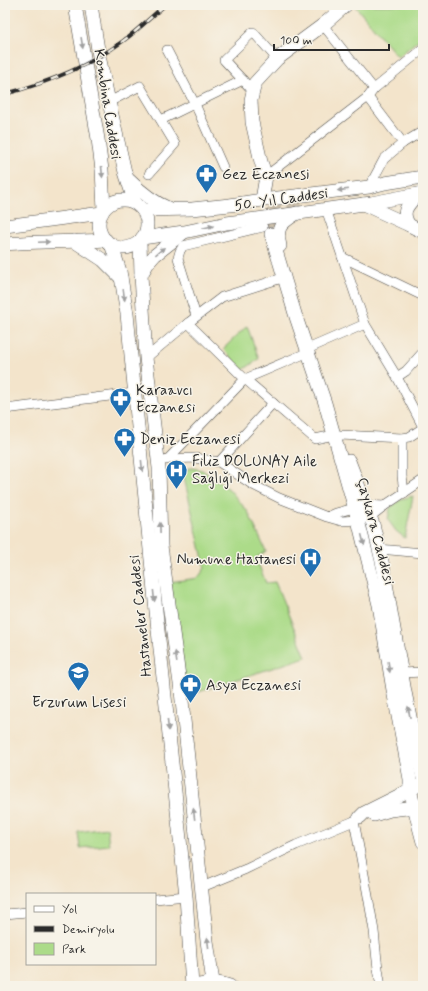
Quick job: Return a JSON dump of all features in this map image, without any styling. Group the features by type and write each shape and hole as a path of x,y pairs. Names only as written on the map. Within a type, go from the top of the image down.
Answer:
{"main road":[{"name":"Kombina Caddesi","path":"75,5 98,139 102,170 103,211"},
{"name":"Kombina Caddesi","path":"91,5 109,102 126,177 139,206"},
{"path":"262,200 266,176 252,122 250,100 255,83 277,59 323,25 346,5"},
{"path":"126,177 143,193 159,205 170,209"},
{"name":"50. Yıl Caddesi","path":"139,206 170,209 192,209 369,187 423,177"},
{"path":"409,226 405,220 406,209 421,190"},
{"name":"50. Yıl Caddesi","path":"141,239 227,223 265,226 300,209 326,210 363,204 421,190"},
{"name":"Çaykara Caddesi","path":"337,435 318,364 308,350 278,239 278,231 284,221 300,209 421,190"},
{"path":"119,200 125,200 139,206 146,215 147,221 146,232 141,239 131,246 124,248 117,247 108,242 102,236 99,224 100,218 103,211 109,204 119,200"},
{"path":"363,204 423,232"},
{"path":"5,226 54,220 103,211"},
{"path":"265,226 279,279 308,350 319,393 325,403"},
{"name":"Çaykara Caddesi","path":"265,226 337,435 364,519 393,690 410,779 410,789 419,806 423,842"},
{"path":"141,275 155,255 184,232"},
{"name":"Hastaneler Caddesi","path":"141,239 141,275 146,358 164,463 161,546 181,691 207,941 213,982"},
{"path":"5,244 48,241 108,242"},
{"path":"74,242 103,260 122,279"},
{"name":"Hastaneler Caddesi","path":"108,242 116,256 122,279 127,314 155,605 186,896 193,986"},
{"name":"Çaykara Caddesi","path":"364,519 372,524 383,566 423,778"},
{"path":"357,819 364,813 410,789 423,785"},
{"path":"357,819 366,818 390,810 419,806"},
{"path":"193,986 213,982 230,986"}],"street":[{"path":"323,25 374,89"},
{"path":"253,91 224,60 253,32 277,59"},
{"path":"266,176 368,97 374,89 423,49"},
{"path":"167,50 195,104 223,168"},
{"path":"161,120 243,80"},
{"path":"109,102 140,86 175,144 149,174"},
{"path":"368,97 403,143"},
{"path":"369,187 384,159 403,143 423,131"},
{"path":"188,323 245,379 316,439 337,435 402,438 408,437 423,428 397,377 365,324 326,210"},
{"path":"196,316 178,258 183,246 265,226"},
{"path":"342,257 423,296"},
{"path":"146,358 196,316 222,297 279,279"},
{"path":"164,463 245,379 365,324"},
{"path":"397,377 406,371 423,352"},
{"path":"5,409 134,393"},
{"path":"219,462 273,402"},
{"path":"402,438 402,476 404,493"},
{"path":"164,463 195,458 219,462 266,492 327,518 342,521 364,519 423,480"},
{"path":"327,518 336,513 360,506 384,506"},
{"path":"379,549 423,553"},
{"path":"402,673 423,672"},
{"path":"202,887 357,819 374,933 378,975 381,986"},
{"path":"156,899 186,896"},
{"path":"5,914 26,912"}],"green space":[{"path":"423,5 423,36 398,57 355,6"},
{"path":"247,326 259,359 243,370 223,349"},
{"path":"192,468 202,470 229,489 248,512 266,551 256,558 266,583 275,582 306,657 186,696 169,582 198,578 205,568 182,469"},
{"path":"413,496 405,538 396,531 388,520 390,508 401,499"},
{"path":"107,828 109,845 80,848 78,832"}],"tunnel":[{"path":"271,234 270,219 273,213 285,208 302,206"}],"railway":[{"path":"5,94 52,79 96,59 129,37 165,5"}],"place":[{"name":"Gez Eczanesi","path":"207,194"},
{"name":"Karaavcı Eczanesi","path":"120,418"},
{"name":"Deniz Eczanesi","path":"124,458"},
{"name":"Filiz DOLUNAY Aile Sağlığı Merkezi","path":"177,490"},
{"name":"Numune Hastanesi","path":"311,578"},
{"name":"Erzurum Lisesi","path":"79,692"},
{"name":"Asya Eczanesi","path":"191,704"}]}
